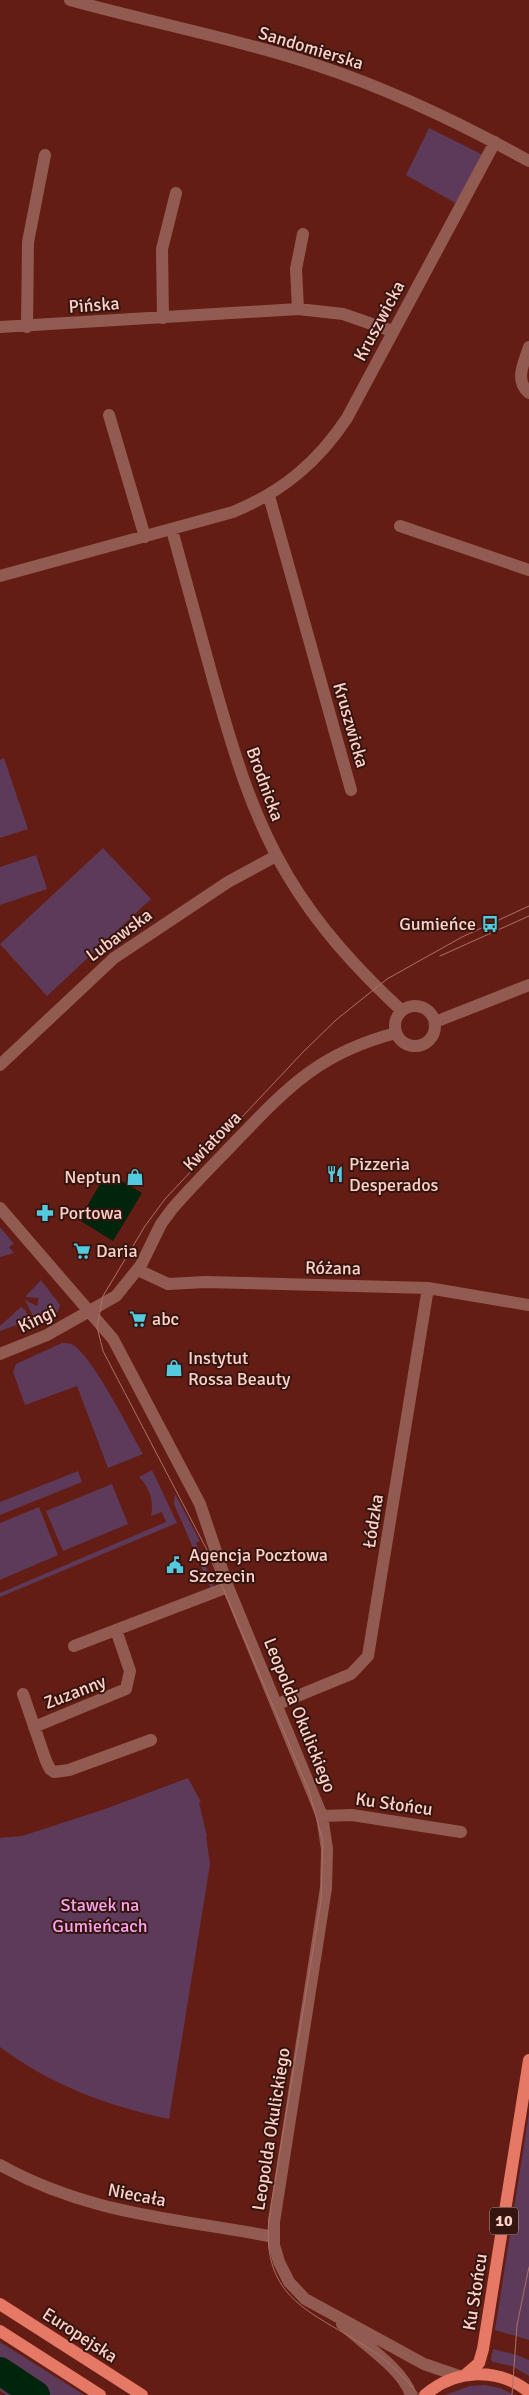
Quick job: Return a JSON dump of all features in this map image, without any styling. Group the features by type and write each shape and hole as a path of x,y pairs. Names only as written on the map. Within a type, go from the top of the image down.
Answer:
{"main road":[{"name":"Ku Słońcu","path":"462,2376 479,2363 483,2350 529,2060"},
{"name":"Europejska","path":"0,2304 142,2395"},
{"path":"0,2331 100,2395"},
{"path":"462,2376 498,2376 513,2382 529,2392"},
{"name":"10","path":"425,2395 440,2384 462,2376"}],"street":[{"name":"Sandomierska","path":"70,0 318,66 413,103 495,142 529,161"},
{"name":"Kruszwicka","path":"1,574 172,530 233,512 269,496 302,472 337,434 358,400 392,330 495,142"},
{"path":"27,327 28,242 45,155"},
{"path":"163,318 162,249 176,193"},
{"path":"298,309 296,269 302,234"},
{"name":"Pińska","path":"0,327 27,327 298,309 343,314 392,330"},
{"path":"529,347 520,375 521,383 529,393"},
{"path":"109,415 145,537"},
{"name":"Kruszwicka","path":"269,496 351,790"},
{"path":"400,526 529,570"},
{"name":"Brodnicka","path":"172,530 236,759 252,805 276,856 297,892 328,936 361,972 402,1011"},
{"name":"Lubawska","path":"0,1065 114,958 228,882 276,856"},
{"path":"435,1022 529,985"},
{"path":"410,1007 422,1008 430,1013 435,1022 433,1036 421,1046 406,1044 396,1032 396,1019 402,1011 410,1007"},
{"name":"Kwiatowa","path":"88,1312 116,1296 138,1270 172,1209 290,1086 313,1068 343,1051 396,1032"},
{"name":"Leopolda Okulickiego","path":"0,1208 121,1351 184,1471 203,1513 228,1587 278,1704 322,1816 327,1849 326,1888 276,2205 274,2237 278,2262 289,2282 305,2299 436,2370 462,2376"},
{"name":"Różana","path":"138,1270 161,1282 171,1284 205,1282 428,1288 529,1305"},
{"name":"Łódzka","path":"278,1704 351,1674 368,1656 428,1288"},
{"name":"Kingi","path":"0,1354 47,1335 88,1312"},
{"path":"74,1646 228,1587"},
{"name":"Zuzanny","path":"34,1727 126,1689 130,1671 116,1630"},
{"name":"Zuzanny","path":"23,1694 46,1761 54,1772 69,1770 151,1740"},
{"name":"Ku Słońcu","path":"322,1816 352,1815 461,1832"},
{"name":"Niecała","path":"0,2165 55,2192 86,2203 146,2216 274,2237"},
{"name":"Leopolda Okulickiego","path":"327,2311 390,2366 403,2380 411,2395"}],"green space":[{"path":"429,128 483,155 457,204 406,175"},
{"path":"4,758 28,829 0,838 0,760"},
{"path":"103,848 151,899 47,996 0,944"},
{"path":"36,855 47,889 0,905 0,867"},
{"path":"0,1227 14,1244 9,1247 14,1253 0,1257"},
{"path":"41,1280 60,1305 55,1319 47,1323 34,1318 25,1300 37,1306 39,1298 25,1297"},
{"path":"21,1307 25,1310 30,1320 0,1331 0,1326"},
{"path":"62,1343 73,1345 91,1364 111,1395 143,1454 108,1468 77,1386 25,1405 13,1372 16,1364"},
{"path":"152,1470 177,1523 0,1597 0,1593 166,1522 162,1512 151,1516 152,1505 150,1495 139,1477"},
{"path":"78,1471 82,1482 0,1515 0,1502"},
{"path":"112,1484 128,1524 63,1551 46,1511"},
{"path":"175,1494 200,1541 196,1543 214,1587 211,1589 174,1504"},
{"path":"39,1507 58,1555 0,1580 0,1523"},
{"name":"Stawek na Gumieńcach","path":"188,1778 201,1802 199,1803 207,1836 210,1864 169,2119 124,2108 80,2092 39,2072 0,2047 0,1838 22,1836 105,1809"},
{"path":"529,2113 529,2340 495,2330"},
{"path":"0,2342 84,2395 6,2395 0,2391"},
{"path":"493,2349 529,2360 529,2376 512,2366 493,2362 491,2360"},
{"path":"485,2385 500,2388 515,2395 445,2395 470,2386"}],"shaded area":[{"path":"107,1172 142,1193 113,1241 79,1220"}],"waterway":[{"path":"0,2371 36,2395"}],"tram line":[{"path":"419,2395 389,2363 294,2300 282,2285 273,2268 269,2246 269,2218 321,1901 323,1842 309,1791 206,1548 103,1351 97,1327 103,1296 145,1226 165,1199 304,1051 336,1020 387,979 462,937 529,906"},
{"path":"440,956 529,916"},
{"path":"512,2395 517,2325 529,2267"}],"place":[{"name":"Gumieńce","path":"490,924"},
{"name":"Pizzeria Desperados","path":"335,1174"},
{"name":"Neptun","path":"135,1177"},
{"name":"Portowa","path":"45,1213"},
{"name":"Daria","path":"82,1251"},
{"name":"abc","path":"138,1319"},
{"name":"Instytut Rossa Beauty","path":"174,1368"},
{"name":"Agencja Pocztowa Szczecin","path":"175,1565"}]}
